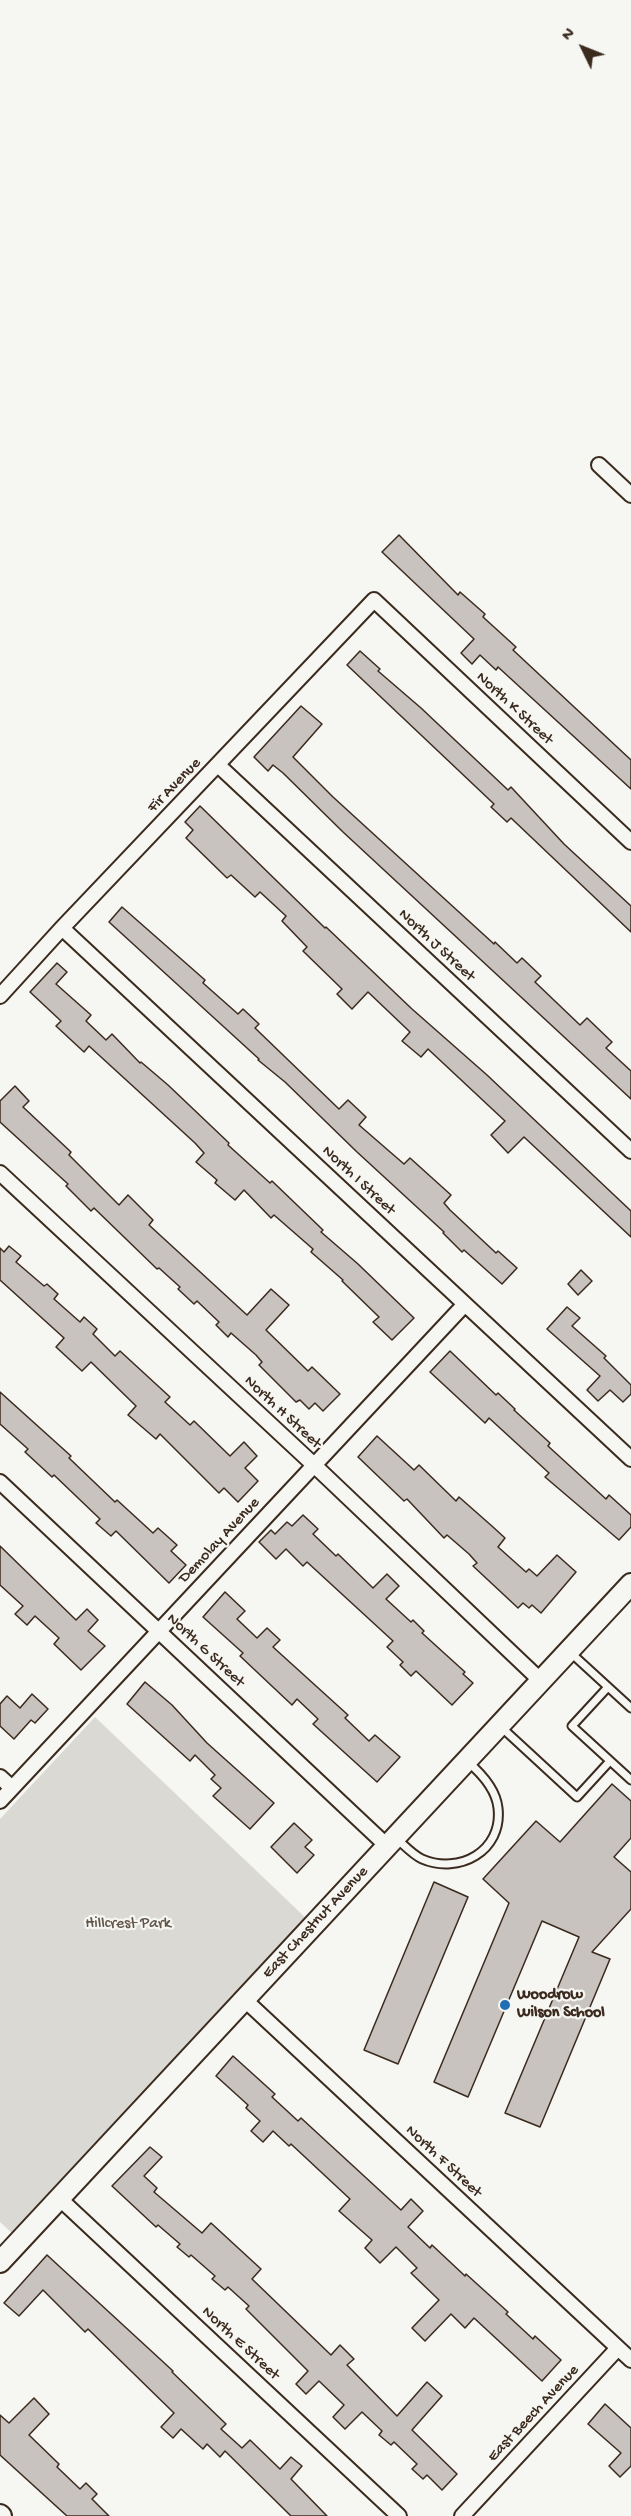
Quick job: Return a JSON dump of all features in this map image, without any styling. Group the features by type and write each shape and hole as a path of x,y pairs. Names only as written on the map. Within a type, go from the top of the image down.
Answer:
{"street":[{"path":"599,465 631,495"},
{"name":"Fir Avenue","path":"0,996 374,600"},
{"name":"North K Street","path":"374,600 631,842"},
{"name":"North J Street","path":"218,765 631,1151"},
{"name":"North I Street","path":"62,928 631,1459"},
{"name":"North H Street","path":"0,1173 314,1465 540,1680"},
{"name":"Demolay Avenue","path":"0,1801 465,1304"},
{"name":"North G Street","path":"0,1482 391,1842"},
{"name":"East Chestnut Avenue","path":"0,2262 631,1584"},
{"path":"0,1777 12,1788"},
{"name":"North F Street","path":"245,2000 618,2348"},
{"name":"North E Street","path":"59,2198 399,2516"},
{"path":"618,2348 631,2360"},
{"name":"East Beech Avenue","path":"462,2516 618,2348"}],"lane":[{"path":"568,1650 631,1708"},
{"path":"608,1687 572,1726 631,1780"},
{"path":"498,1725 577,1797 610,1761"},
{"path":"391,1842 420,1858 442,1865 455,1865 474,1858 485,1849 498,1823 498,1807 488,1781 466,1760"}],"green space":[{"name":"Hillcrest Park","path":"95,1717 309,1921 13,2234 0,2222 0,1819"}],"building":[{"path":"399,535 458,595 460,592 485,614 483,617 516,647 513,650 631,760 631,789 498,667 496,670 480,655 472,664 461,653 474,639 382,552"},
{"path":"360,651 380,669 378,671 508,790 511,787 564,844 631,906 631,932 511,818 507,822 491,807 494,804 347,665"},
{"path":"301,706 322,724 293,757 333,797 494,944 495,942 517,963 522,958 541,976 535,982 580,1025 587,1018 612,1042 606,1048 631,1071 631,1099 343,832 283,773 273,765 268,771 254,757"},
{"path":"200,806 325,928 487,1075 631,1211 631,1237 524,1137 508,1153 491,1135 505,1121 428,1049 421,1057 402,1041 410,1032 368,992 352,1009 337,994 342,989 303,951 307,947 282,921 286,916 260,892 255,897 231,875 227,878 186,838 193,830 185,822"},
{"path":"122,907 205,980 203,983 238,1014 243,1009 259,1024 255,1028 339,1109 348,1100 366,1117 359,1125 404,1164 410,1158 451,1195 444,1203 450,1210 496,1253 498,1251 517,1268 502,1284 464,1250 462,1252 444,1232 285,1082 258,1060 109,922"},
{"path":"57,963 67,972 56,984 91,1015 86,1021 106,1040 112,1034 140,1063 168,1085 229,1143 228,1145 270,1183 272,1181 323,1230 321,1232 414,1318 392,1340 373,1322 379,1317 343,1280 311,1252 313,1249 274,1215 271,1218 244,1190 235,1200 215,1183 217,1180 196,1162 204,1153 195,1143 89,1046 84,1052 56,1026 61,1021 30,992"},
{"path":"15,1086 29,1101 23,1107 71,1152 69,1155 119,1205 128,1195 153,1220 149,1225 247,1315 271,1289 289,1305 266,1330 308,1371 312,1367 340,1394 323,1411 315,1403 309,1409 300,1400 296,1402 259,1365 262,1362 256,1355 231,1333 228,1337 216,1325 219,1322 197,1301 194,1304 178,1289 180,1287 159,1268 157,1269 94,1208 91,1211 66,1186 68,1184 0,1122 0,1101"},
{"path":"9,1246 21,1256 16,1262 44,1286 47,1284 58,1294 54,1299 80,1322 84,1317 97,1329 93,1334 115,1356 120,1351 170,1397 165,1402 190,1425 194,1421 230,1456 244,1442 257,1456 245,1468 258,1481 238,1502 224,1488 219,1493 160,1434 156,1439 128,1415 136,1406 91,1362 82,1371 56,1347 64,1338 0,1280 0,1248 4,1252"},
{"path":"581,1270 592,1281 578,1295 568,1284"},
{"path":"567,1307 580,1318 572,1326 606,1356 604,1358 631,1385 631,1394 623,1402 610,1390 598,1401 587,1390 600,1376 547,1329"},
{"path":"450,1351 496,1395 498,1393 515,1409 550,1443 548,1446 606,1499 609,1495 631,1515 631,1527 619,1540 545,1477 549,1473 489,1418 485,1423 430,1372"},
{"path":"0,1392 71,1456 69,1458 115,1502 117,1500 153,1533 158,1528 177,1545 171,1551 186,1565 169,1583 116,1531 111,1536 96,1523 100,1519 54,1475 52,1477 25,1452 28,1449 0,1424"},
{"path":"377,1436 414,1470 419,1465 456,1501 459,1497 493,1527 505,1538 498,1547 526,1572 529,1569 537,1576 557,1555 576,1572 541,1613 532,1605 529,1608 523,1603 518,1608 473,1566 477,1563 469,1554 447,1535 444,1538 407,1499 404,1501 358,1457"},
{"path":"303,1515 318,1529 313,1534 336,1556 338,1554 373,1588 387,1574 399,1586 386,1599 411,1622 413,1620 424,1631 422,1633 465,1672 463,1674 473,1683 452,1705 416,1671 411,1676 400,1665 403,1662 387,1647 393,1641 307,1562 303,1566 286,1549 276,1559 259,1542 271,1530 275,1534 287,1522 292,1526"},
{"path":"0,1546 76,1620 87,1609 98,1620 88,1631 105,1646 81,1670 54,1644 59,1638 35,1616 27,1625 15,1614 23,1606 0,1585"},
{"path":"225,1592 245,1611 237,1619 257,1638 267,1628 280,1640 273,1647 348,1715 345,1718 369,1741 375,1735 400,1757 377,1782 313,1724 318,1719 297,1699 292,1705 240,1656 243,1653 203,1617"},
{"path":"145,1682 172,1705 207,1743 274,1803 250,1829 213,1796 221,1788 211,1779 215,1775 195,1755 190,1761 127,1704"},
{"path":"32,1694 48,1709 35,1723 31,1720 14,1739 0,1726 0,1704 7,1696 20,1708"},
{"path":"612,1784 631,1801 631,1838 614,1857 631,1872 631,1909 592,1952 610,1959 540,2127 505,2113 579,1937 542,1921 468,2097 434,2082 509,1903 483,1879 536,1821 560,1842"},
{"path":"294,1823 312,1840 305,1847 314,1855 297,1873 271,1847"},
{"path":"434,1882 468,1897 398,2064 364,2050"},
{"path":"233,2056 275,2094 272,2097 298,2121 301,2118 401,2210 411,2199 423,2211 408,2227 430,2248 432,2245 465,2276 466,2274 508,2312 506,2314 533,2339 535,2336 561,2360 542,2381 474,2318 465,2328 451,2314 425,2341 412,2328 439,2300 411,2273 417,2268 396,2247 380,2263 365,2248 372,2240 339,2211 350,2199 291,2144 289,2146 273,2131 263,2142 251,2131 260,2121 246,2108 248,2105 216,2076"},
{"path":"150,2147 162,2157 144,2176 157,2188 154,2192 202,2233 211,2223 261,2269 252,2279 331,2355 340,2345 354,2359 347,2365 397,2416 427,2382 442,2396 412,2430 457,2474 442,2490 427,2475 423,2479 412,2469 417,2464 394,2442 391,2445 379,2435 382,2431 362,2412 345,2429 333,2417 344,2405 319,2381 306,2394 296,2384 308,2371 246,2309 249,2306 228,2287 225,2290 212,2279 215,2276 191,2255 189,2257 177,2247 180,2244 158,2225 156,2227 112,2186"},
{"path":"47,2255 173,2371 226,2424 221,2429 242,2448 250,2440 280,2469 291,2457 302,2466 291,2479 327,2516 291,2516 225,2451 220,2457 207,2444 203,2449 181,2429 173,2438 161,2427 174,2413 88,2329 85,2332 43,2290 19,2316 4,2303"},
{"path":"34,2398 49,2414 29,2435 59,2464 57,2467 80,2489 86,2483 97,2494 92,2499 109,2516 67,2516 0,2455 0,2415 9,2423"},
{"path":"605,2404 631,2428 631,2466 620,2477 609,2466 621,2453 588,2424"}],"place":[{"name":"Woodrow Wilson School","path":"505,2005"}]}
